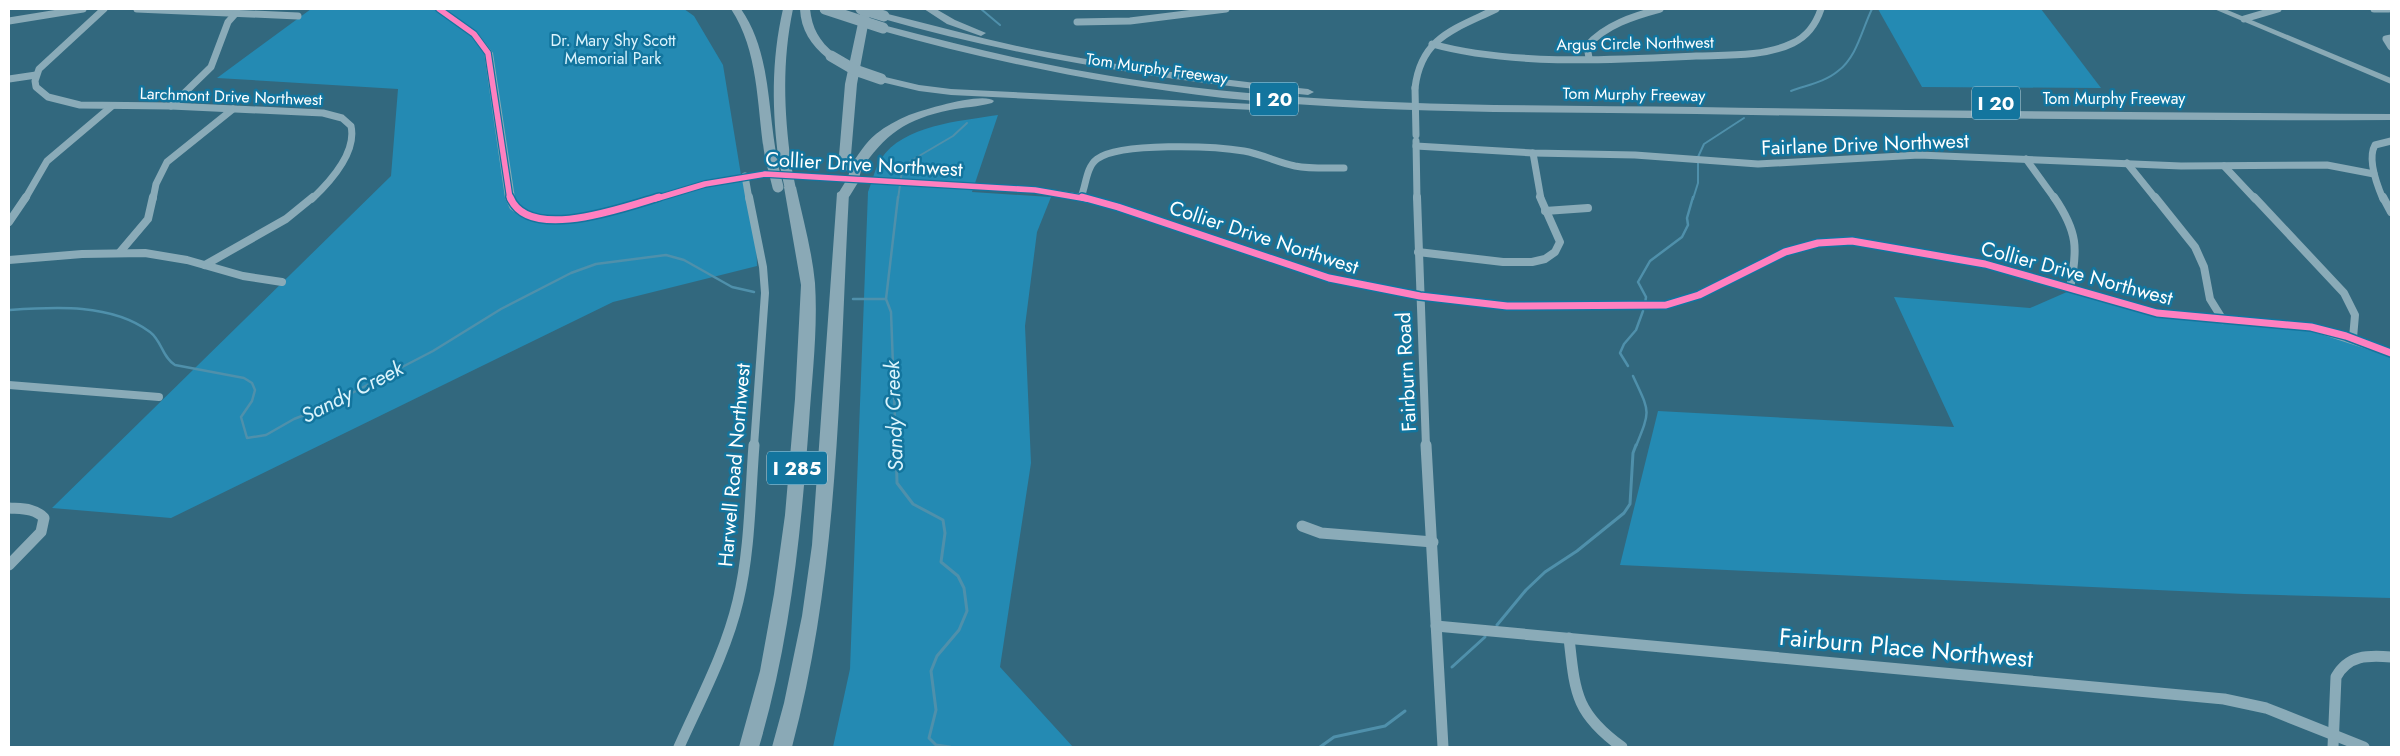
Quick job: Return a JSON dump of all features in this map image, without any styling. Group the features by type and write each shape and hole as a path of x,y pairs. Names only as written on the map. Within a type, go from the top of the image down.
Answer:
{"highway":[{"path":"736,9 753,37 760,71 764,118 772,163 784,187"},
{"name":"I 285","path":"749,747 776,636 793,518 808,318 806,265 795,204 784,187 785,163 778,109 782,32 788,9"},
{"path":"805,9 807,25 812,37 831,56 856,70 881,79 951,92 1407,112 1672,111"},
{"name":"I 20","path":"825,9 883,22"},
{"name":"I 20","path":"847,9 883,22"},
{"path":"929,9 965,28 1031,48 1182,77"},
{"path":"850,168 851,84 864,10 883,22 1044,56 1182,77 1350,95"},
{"name":"Tom Murphy Freeway","path":"883,22 984,47 1108,72 1232,87 1350,95 1467,99 2391,107"},
{"name":"Tom Murphy Freeway","path":"883,22 966,51 1046,68 1130,82 1236,95 1394,106 1672,111 2391,117"},
{"path":"850,168 882,135 904,122 934,110 994,101 1082,99"},
{"name":"I 285","path":"782,747 794,704 812,616 821,544 844,194 853,180 850,168"}],"main road":[{"name":"Collier Drive Northwest","path":"439,9 474,34 488,53 510,198 514,207 527,216 549,221 589,217 706,184 745,176 783,174 1036,190 1081,197 1118,207 1311,274 1361,286 1420,296 1507,306 1666,305 1699,295 1785,252 1818,243 1839,240 1867,243 1985,264 2157,314 2300,325 2353,338 2391,354"},
{"path":"2218,9 2391,81"}],"street":[{"path":"9,21 83,9"},
{"path":"9,80 36,74 45,62 104,9"},
{"path":"137,9 298,16"},
{"path":"1076,22 1130,21 1226,9"},
{"name":"Fairburn Road","path":"1443,747 1418,252 1415,88 1417,65 1421,56 1432,44 1448,33 1496,9"},
{"path":"1589,58 1587,46 1596,37 1631,17 1660,9"},
{"name":"Argus Circle Northwest","path":"1432,44 1488,56 1665,58 1766,51 1787,46 1808,33 1821,9"},
{"path":"2244,19 2278,9"},
{"path":"2374,9 2389,10"},
{"path":"171,106 211,68 228,22 236,14"},
{"path":"2391,38 2386,39 2391,47"},
{"name":"Larchmont Drive Northwest","path":"36,74 36,87 48,97 80,105 310,111 332,114 348,122 353,132 352,140 343,161 331,179 301,207 276,224 205,265"},
{"path":"9,222 18,213 34,180 48,161 112,106"},
{"path":"120,252 148,219 156,184 168,162 188,143 233,109"},
{"path":"2391,141 2376,145 2372,150 2374,174 2380,194 2391,212"},
{"name":"Fairlane Drive Northwest","path":"1416,146 1532,153 1636,154 1758,164 1919,155 2127,164 2224,166 2327,165 2374,174"},
{"path":"1081,197 1086,189 1090,168 1095,161 1108,153 1126,148 1236,150 1256,153 1295,166 1344,168"},
{"path":"1418,252 1518,263 1542,260 1555,253 1560,242 1544,211 1538,193 1532,153"},
{"path":"2026,159 2061,208 2072,230 2076,256 2070,288"},
{"path":"2127,164 2195,247 2204,267 2210,299 2223,320"},
{"path":"2224,166 2344,293 2355,315 2353,338"},
{"name":"Harwell Road Northwest","path":"679,747 724,646 738,602 746,560 765,293 763,267 745,176"},
{"path":"2380,194 2391,194"},
{"path":"1544,211 1588,208"},
{"path":"9,260 120,252 167,256 243,276 282,282"},
{"path":"9,385 160,397"},
{"path":"9,508 34,511 45,518 42,532 9,565"},
{"path":"1302,526 1322,533 1433,542"},
{"name":"Fairburn Place Northwest","path":"1436,626 2224,699 2266,708 2364,747"},
{"path":"1569,638 1576,696 1580,706 1588,719 1606,736 1622,747"},
{"path":"2333,747 2336,677 2340,668 2349,660 2361,657 2391,657"}],"green space":[{"name":"Dr. Mary Shy Scott Memorial Park","path":"311,9 684,9 694,16 723,65 741,175 756,233 757,266 613,302 171,518 52,508 391,176 398,89 217,78"},
{"path":"1878,9 2041,9 2101,88 1922,87"},
{"path":"998,115 972,192 1051,197 1037,232 1025,326 1031,463 1000,667 1073,747 833,747 850,669 868,192 881,159 903,139 934,126"},
{"path":"2076,288 2177,316 2244,320 2348,332 2391,349 2391,598 2244,594 1620,565 1658,411 1954,427 1894,297 2030,308"}],"waterway":[{"path":"981,9 1000,25"},
{"path":"1791,91 1827,78 1845,65 1854,51 1872,9"},
{"path":"1698,157 1704,144 1744,118"},
{"path":"901,178 902,166 953,136 967,123"},
{"path":"1693,199 1698,183 1698,161"},
{"path":"898,199 900,185"},
{"path":"886,299 898,197"},
{"path":"1645,304 1646,297 1638,282 1650,261 1682,237 1688,225 1687,218 1693,197"},
{"name":"Sandy Creek","path":"9,310 45,308 82,309 118,316 150,332 167,358 175,365 244,378 252,383 255,390 252,401 241,417 247,438 266,435 294,419 325,407 433,351 501,309 571,273 596,264 666,255 684,260 732,287 754,292"},
{"name":"Sandy Creek","path":"853,299 886,299"},
{"name":"Sandy Creek","path":"886,299 891,312 896,446"},
{"path":"1628,366 1620,353 1624,344 1636,330 1643,311"},
{"path":"1633,376 1643,397 1646,411 1644,425 1636,446"},
{"name":"Sandy Creek","path":"896,445 897,483 913,504 943,520 945,533 941,562 958,576 964,588 967,611 959,630 937,656 931,671 936,710 929,738 936,745 950,747"},
{"path":"1497,625 1526,590 1545,572 1577,551 1624,513 1630,504 1633,453 1636,445"},
{"path":"1452,667 1485,637"},
{"path":"1320,747 1334,737 1385,726 1405,711"}],"cycle path":[{"path":"439,9 474,34 488,53 510,198 514,207 527,216 561,221 609,212 705,184 765,174 1035,190 1081,197 1118,207 1329,278 1420,296 1507,306 1666,305 1699,295 1785,252 1818,243 1852,241 1985,264 2157,313 2192,318 2281,323 2311,327 2346,336 2391,353"}]}
